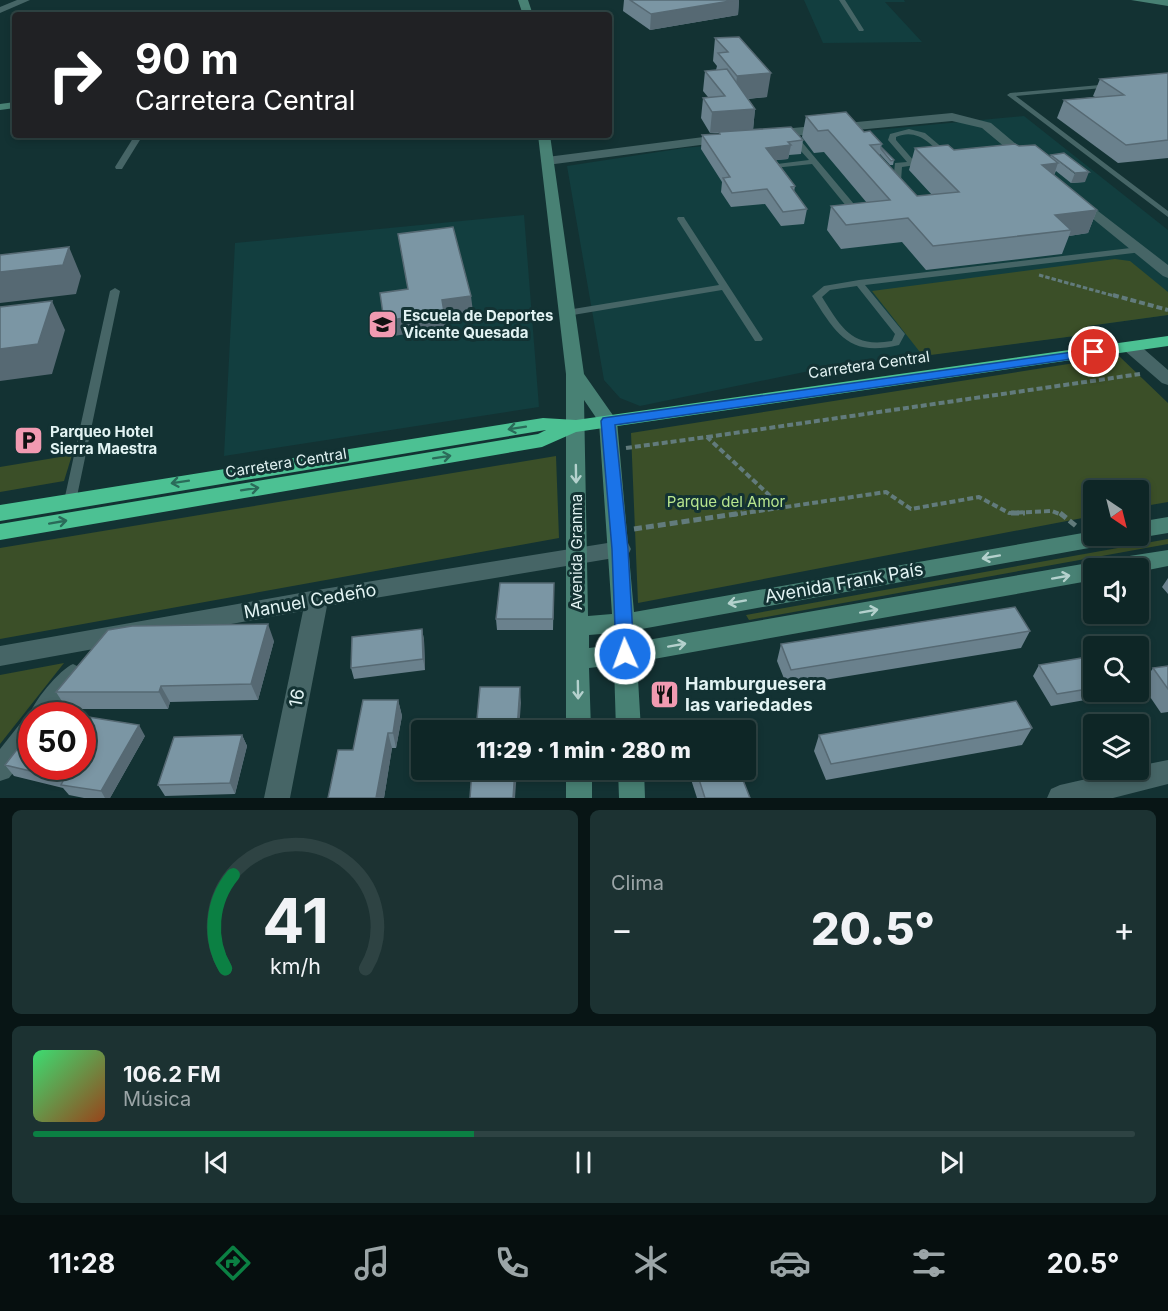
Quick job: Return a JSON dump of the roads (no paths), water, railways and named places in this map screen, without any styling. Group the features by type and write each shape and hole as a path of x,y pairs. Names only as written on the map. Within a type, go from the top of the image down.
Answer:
{"highway":[{"name":"Carretera Central","path":"0,513 543,424 576,426 1168,341"},
{"name":"Carretera Central","path":"0,532 542,440 576,426"}],"main road":[{"path":"1136,0 1168,3"},
{"name":"Avenida Granma","path":"544,138 575,374 578,720"},
{"name":"Avenida Granma","path":"575,374 608,421 619,540 628,720"},
{"path":"1149,528 1168,525"},
{"name":"Avenida Frank País","path":"577,626 624,622 1083,541"},
{"path":"1149,561 1168,558"},
{"name":"Avenida Frank País","path":"578,659 625,654 1083,573"},
{"path":"579,780 579,798"},
{"path":"631,780 632,798"}],"street":[{"path":"0,10 25,0"},
{"path":"763,135 851,130 952,117 972,118 985,123 1015,154 1039,168"},
{"path":"547,161 665,144 742,136"},
{"path":"1067,190 1168,273"},
{"path":"1131,347 1164,375"},
{"name":"Manuel Cedeño","path":"0,656 317,599 577,556 619,540"},
{"name":"16","path":"277,798 317,599"},
{"path":"52,702 101,638"},
{"path":"0,769 18,746"},
{"path":"1060,798 1168,772"}],"lane":[{"path":"842,0 861,30"},
{"path":"1123,85 1010,95 1168,215"},
{"path":"912,164 892,140 893,136 899,132 918,131 926,135 952,160 942,161"},
{"path":"789,132 856,212 842,216"},
{"path":"119,167 137,138"},
{"path":"777,166 814,162"},
{"path":"883,165 897,181 898,165 932,162"},
{"path":"681,219 758,339"},
{"path":"859,283 900,334 896,343 879,347 855,343 839,331 817,296 827,288 859,283 1139,250"},
{"path":"567,312 723,287"},
{"path":"70,501 115,291"}],"place":[{"name":"Escuela de Deportes Vicente Quesada","path":"382,325"},
{"name":"Parqueo Hotel Sierra Maestra","path":"29,441"},
{"name":"Hamburguesera las variedades","path":"664,694"}],"park label":[{"name":"Parque del Amor","path":"726,502"}]}
